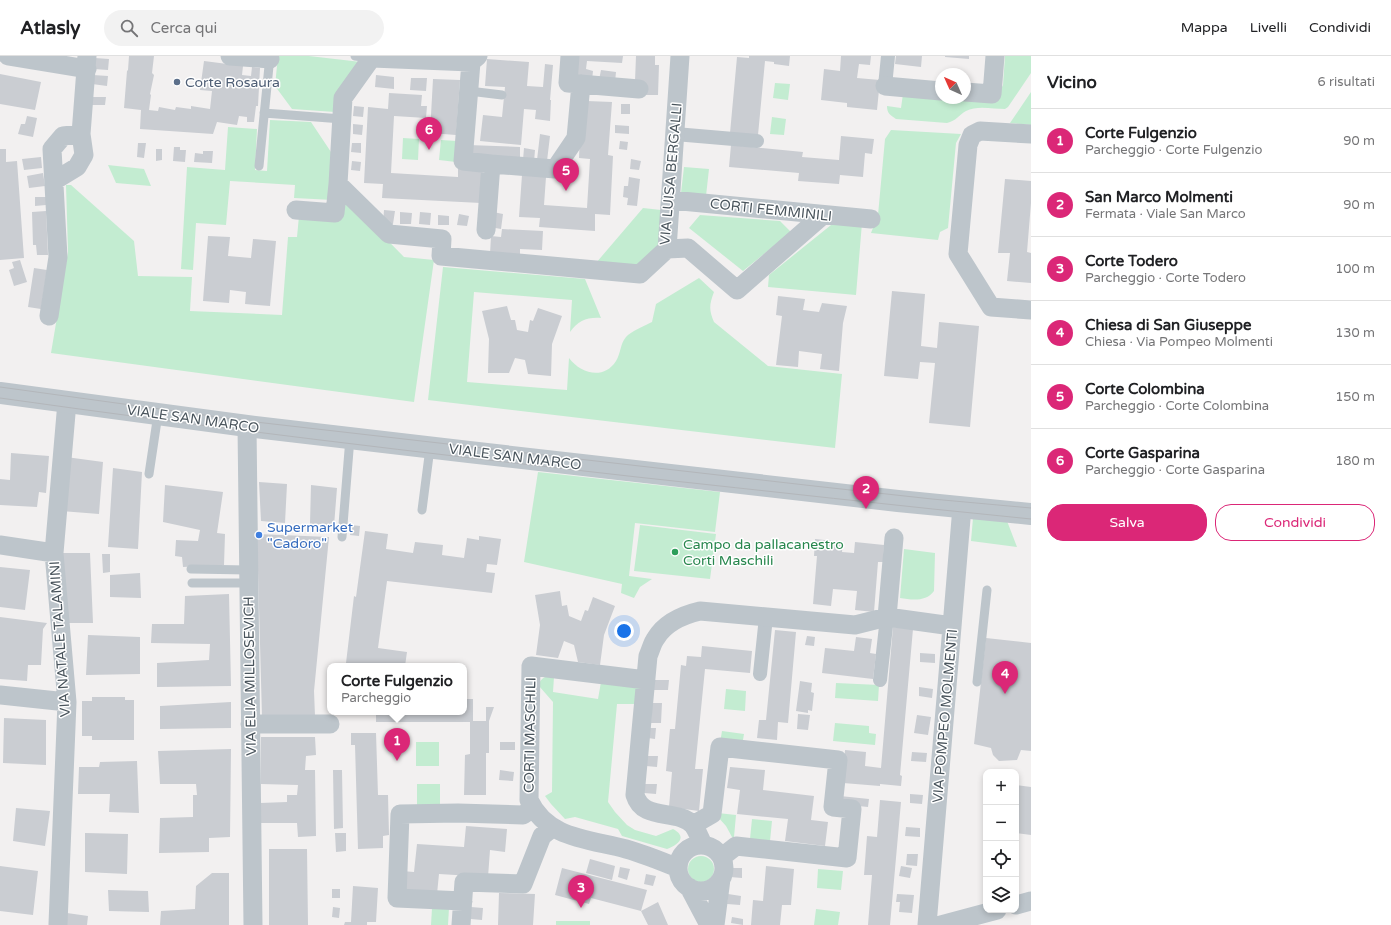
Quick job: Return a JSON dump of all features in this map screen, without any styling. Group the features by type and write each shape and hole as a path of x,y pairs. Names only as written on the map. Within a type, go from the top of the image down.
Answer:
{"street":[{"path":"8,56 87,62 81,134 84,155 77,167 54,181"},
{"path":"230,56 270,57"},
{"path":"296,210 335,213 343,98 366,57 474,59 469,91 463,161 555,169 576,138 574,84 570,56"},
{"name":"VIA LUISA BERGALLI","path":"338,184 389,234 442,239 441,256 640,274 668,249 680,56"},
{"path":"888,56 885,86 935,90"},
{"path":"971,92 992,94 994,56"},
{"path":"574,84 639,89"},
{"path":"1031,134 980,131 972,135 968,145 958,254 991,307 1031,310"},
{"path":"50,316 58,257 52,149 63,136 81,134"},
{"path":"675,134 757,141"},
{"path":"486,230 491,164"},
{"name":"CORTI FEMMINILI","path":"671,200 871,219"},
{"path":"668,249 688,248 738,290 823,215"},
{"name":"VIALE SAN MARCO","path":"0,393 247,426 430,448 1031,514"},
{"name":"VIA NATALE TALAMINI","path":"58,924 67,702 54,553 67,402"},
{"name":"VIA ELIA MILLOSEVICH","path":"247,426 252,925"},
{"name":"VIA POMPEO MOLMENTI","path":"927,925 962,507"},
{"path":"880,680 894,538"},
{"path":"0,545 54,553"},
{"path":"704,844 693,826 684,819 656,813 642,808 637,803 635,795 648,656 656,638 667,626 684,615 700,611 855,625 887,617 952,626"},
{"path":"760,674 766,617"},
{"name":"CORTI MASCHILI","path":"646,680 531,666 529,800 541,819 552,828 568,836 650,856 678,868"},
{"path":"0,695 67,702"},
{"path":"250,724 330,724"},
{"path":"693,826 712,814 720,747 774,753 839,755 833,807 852,809 846,863 808,859 736,846 722,857"},
{"path":"463,901 404,897 400,814 458,813 523,815 533,808"},
{"path":"462,925 464,882 523,884 542,836 552,828"},
{"path":"704,844 711,846 718,851 722,857 724,872 717,885 703,891 689,887 683,882 678,868 679,860 689,848 704,844"},
{"path":"715,925 721,879"},
{"path":"689,887 709,925"},
{"path":"1019,904 1031,901"},
{"path":"941,925 986,913"}],"lane":[{"path":"259,166 270,57"},
{"path":"469,91 502,95"},
{"path":"264,113 342,119"},
{"path":"149,474 158,414"},
{"path":"342,538 350,438"},
{"path":"422,510 430,448"},
{"path":"190,569 248,577"},
{"path":"192,583 248,577"},
{"path":"977,682 987,590"}],"green space":[{"path":"278,56 309,56 361,62 335,112 292,109 275,86"},
{"path":"1005,56 1031,56 1031,73 1008,107 1005,109 970,109 953,121 947,123 896,119 888,112 887,108 887,106 901,108 903,94 935,97 935,104 971,104 971,101 986,102 999,93 1003,85"},
{"path":"775,83 790,84 788,100 773,98"},
{"path":"1031,92 1031,125 1010,123"},
{"path":"772,117 786,119 784,135 770,134"},
{"path":"270,120 311,122 335,158 333,200 294,198 295,185 230,181 226,225 196,223 193,270 181,269 187,167 225,170 228,127 257,129 255,170 267,171"},
{"path":"891,130 961,134 956,143 948,228 940,232 938,240 871,233 878,215 885,139"},
{"path":"403,138 419,139 418,160 402,159"},
{"path":"441,140 457,141 456,162 439,160"},
{"path":"108,165 144,169 151,186 116,183"},
{"path":"684,167 709,169 706,196 681,193"},
{"path":"66,185 71,185 134,241 138,276 192,277 190,311 282,315 288,237 297,237 299,216 340,217 341,193 404,257 434,260 414,402 51,353 68,252"},
{"path":"643,208 661,210 659,245 636,266 596,263"},
{"path":"700,215 780,221 791,232 743,271 689,228"},
{"path":"836,221 862,223 856,295 768,287 769,275"},
{"path":"443,267 585,279 601,318 583,320 570,332 572,300 474,292 467,382 567,390 569,358 574,364 586,371 599,373 605,371 616,361 626,337 652,322 656,304 699,278 714,292 710,307 714,322 768,366 842,374 835,448 428,400"},
{"path":"538,472 720,492 715,532 635,523 629,576 652,579 640,587 634,598 621,593 622,584 524,562"},
{"path":"973,518 1007,521 1017,547 971,541"},
{"name":"Campo da pallacanestro Corti Maschili","path":"640,525 716,534 710,579 634,571"},
{"path":"904,549 935,553 934,591 931,595 923,599 914,600 900,598"},
{"path":"545,677 554,677 553,692 598,699 601,682 640,687 639,704 617,704 608,802 627,825 635,830 656,836 673,829 680,835 681,838 678,843 667,849 622,836 618,829 575,817 565,819 551,804 545,796 552,792 553,702 539,686 540,681"},
{"path":"836,683 879,685 878,701 835,698"},
{"path":"726,689 746,691 745,711 724,709"},
{"path":"835,723 869,726 869,733 876,734 875,745 833,741"},
{"path":"722,731 744,734 742,746 720,743"},
{"path":"416,742 439,742 439,766 416,766"},
{"path":"417,784 440,784 440,808 417,809"},
{"path":"718,813 736,815 734,837 732,837 726,826 717,816"},
{"path":"752,819 772,821 770,841 750,839"},
{"path":"701,856 710,860 714,869 710,878 701,882 692,878 688,869 692,860"},
{"path":"818,869 843,871 841,890 817,888"},
{"path":"432,908 449,908 448,925 431,925"},
{"path":"816,909 840,912 838,925 814,925"},
{"path":"556,921 590,921 590,925 556,925"}],"building":[{"path":"129,56 154,56 152,73 154,75 150,94 149,110 158,111 159,107 175,110 176,107 191,109 191,106 210,109 212,91 200,90 204,61 243,66 242,75 251,76 252,67 260,68 258,106 256,106 254,122 247,122 247,117 239,116 237,125 217,122 213,134 140,129 141,110 124,108"},
{"path":"575,56 623,56 622,63 587,61 586,69 593,71 592,80 573,79"},
{"path":"636,56 655,56 655,65 659,65 658,95 643,95 635,81"},
{"path":"749,56 790,56 789,66 765,61 758,135 730,133 737,57 749,58"},
{"path":"841,56 871,56 870,65 859,64 857,78 880,80 877,110 847,107 847,103 821,100 824,69 840,71"},
{"path":"896,56 922,56 921,67 895,64"},
{"path":"969,56 969,59 945,57"},
{"path":"95,58 109,59 108,70 94,69"},
{"path":"487,59 529,62 527,86 543,87 545,64 553,65 550,121 535,119 536,110 524,109 521,145 480,141 483,115 502,117 505,87 485,86"},
{"path":"601,70 616,72 615,82 599,80"},
{"path":"0,74 41,82 35,110 0,104"},
{"path":"93,75 108,76 107,86 92,84"},
{"path":"376,75 394,77 394,89 375,87"},
{"path":"411,78 427,78 426,91 410,90"},
{"path":"433,79 460,80 456,135 430,133"},
{"path":"389,93 422,95 421,106 427,106 426,118 394,116 391,173 458,177 458,166 483,167 481,203 382,198 383,184 364,183 368,107 388,109"},
{"path":"92,97 106,97 105,105 91,105"},
{"path":"587,101 612,102 608,155 613,156 610,215 595,214 595,231 539,227 540,218 519,217 522,175 546,177 544,205 587,208 590,159 579,158 580,136"},
{"path":"621,104 630,104 630,114 621,114"},
{"path":"354,106 364,107 363,117 353,116"},
{"path":"27,116 37,118 33,137 18,134 21,124 25,124"},
{"path":"353,124 363,125 362,135 353,134"},
{"path":"615,125 629,126 629,134 615,133"},
{"path":"540,134 550,136 547,161 537,160"},
{"path":"841,136 874,139 872,154 865,153 863,177 840,175 839,184 798,181 799,173 729,167 731,145 803,152 802,157 839,160"},
{"path":"620,141 628,142 627,150 619,149"},
{"path":"138,143 146,143 144,158 137,157"},
{"path":"352,143 361,143 361,153 351,152"},
{"path":"468,145 520,147 520,160 468,158"},
{"path":"174,147 180,147 180,150 186,150 185,162 173,161"},
{"path":"524,148 535,150 534,162 523,160"},
{"path":"0,149 6,149 6,162 17,161 24,258 0,260"},
{"path":"156,149 162,149 162,160 156,161"},
{"path":"203,151 213,151 212,163 194,162 195,153 203,154"},
{"path":"41,157 42,168 24,170 22,159"},
{"path":"631,159 641,161 639,170 630,169"},
{"path":"352,161 361,162 360,171 351,170"},
{"path":"43,173 45,186 29,188 27,176"},
{"path":"629,177 640,179 637,206 627,205 628,198 623,197 624,186 628,186"},
{"path":"1005,179 1031,181 1031,203 1027,252 1031,253 1031,283 1007,281 1010,253 998,253"},
{"path":"35,197 46,197 46,205 35,206"},
{"path":"384,210 395,211 393,224 383,224"},
{"path":"46,211 48,255 37,255 36,245 33,245 32,212"},
{"path":"400,212 412,213 411,224 400,224"},
{"path":"420,212 431,213 430,225 419,224"},
{"path":"493,212 503,214 501,229 490,227"},
{"path":"459,214 469,216 467,226 457,225"},
{"path":"438,215 449,216 449,225 438,225"},
{"path":"502,229 543,231 542,250 520,249 520,256 490,254 491,236 501,237"},
{"path":"208,236 230,237 228,256 251,258 253,239 276,241 270,306 245,304 246,292 230,290 229,303 203,301"},
{"path":"20,260 27,282 14,286 9,270 14,268 12,262"},
{"path":"34,268 47,270 41,309 28,307"},
{"path":"892,291 925,294 921,346 937,348 939,322 979,326 970,427 929,423 935,363 920,362 918,379 884,376"},
{"path":"778,296 805,299 803,310 819,312 822,303 847,306 843,323 839,371 820,369 822,354 799,351 798,367 776,365 782,316 776,315"},
{"path":"507,306 511,320 515,320 517,330 528,332 530,320 533,321 538,308 562,316 552,344 551,376 528,374 525,360 515,358 509,373 488,373 489,339 482,311"},
{"path":"11,453 49,456 46,493 39,492 37,507 0,505 0,479 10,480"},
{"path":"66,457 103,462 99,514 61,511"},
{"path":"113,468 142,472 138,549 108,547"},
{"path":"259,482 287,484 285,523 261,521"},
{"path":"165,485 223,492 217,533 225,534 224,565 183,567 182,557 175,556 176,540 198,541 200,530 163,522"},
{"path":"311,485 337,488 334,526 310,524"},
{"path":"351,525 360,526 359,536 350,535"},
{"path":"365,531 388,534 386,549 413,553 415,542 443,545 442,555 464,558 467,538 479,540 479,536 501,539 497,565 487,564 486,572 495,573 492,593 387,581 378,648 407,652 405,663 346,663 354,596 356,597"},
{"path":"257,534 329,537 314,691 315,716 262,717"},
{"path":"815,539 843,542 842,552 854,553 855,542 884,545 883,562 878,562 874,612 855,610 857,591 833,589 831,606 813,604 817,556 814,556"},
{"path":"58,553 90,553 93,623 65,623"},
{"path":"102,554 110,554 110,572 103,573"},
{"path":"0,567 30,570 25,610 0,607"},
{"path":"140,573 141,598 110,597 110,575"},
{"path":"560,591 562,606 567,605 569,616 581,621 585,610 588,611 593,597 615,606 604,635 600,665 578,662 574,645 564,641 558,658 536,655 540,625 535,595"},
{"path":"229,594 231,686 157,687 157,663 209,660 210,644 151,643 152,624 184,624 185,596"},
{"path":"0,617 47,623 43,629 41,665 28,665 27,681 0,679"},
{"path":"893,627 913,629 900,775 902,776 901,786 843,783 845,750 866,752 865,766 881,768"},
{"path":"775,630 796,632 788,723 778,722 777,740 757,738 759,720 766,720"},
{"path":"88,635 140,637 140,674 86,675"},
{"path":"807,636 815,637 814,646 805,645"},
{"path":"856,637 872,639 870,653 876,654 873,679 822,673 825,648 854,651"},
{"path":"986,638 1031,643 1031,751 1021,750 1017,760 999,761 993,755 991,748 974,744"},
{"path":"702,646 752,651 750,673 705,669 695,769 703,769 699,811 669,807 672,772 666,771 670,729 675,729 681,665 686,666 687,656 701,657"},
{"path":"920,653 935,654 935,663 920,662"},
{"path":"654,680 669,680 668,690 654,690"},
{"path":"800,681 812,683 811,692 814,693 812,711 808,710 808,713 796,711"},
{"path":"919,687 933,689 932,698 919,696"},
{"path":"92,697 125,697 125,700 134,700 134,740 92,740 92,736 82,736 82,701 92,701"},
{"path":"467,699 473,699 473,721 486,721 486,707 494,707 489,721 489,753 486,753 486,795 464,795 465,755 470,754 470,722 376,722 376,715 467,715"},
{"path":"231,702 231,728 160,729 160,706"},
{"path":"652,703 662,703 661,723 651,723"},
{"path":"798,714 810,715 808,730 797,729"},
{"path":"917,715 931,717 928,735 914,733"},
{"path":"4,718 46,720 46,765 3,763"},
{"path":"649,728 656,728 655,739 648,738"},
{"path":"351,733 376,733 378,795 388,795 389,835 383,836 383,848 358,849 355,745 351,745"},
{"path":"261,737 315,737 316,755 306,756 305,770 315,770 316,836 298,837 297,823 261,823 260,803 287,802 287,795 297,795 298,785 261,784"},
{"path":"500,742 515,742 515,750 500,750"},
{"path":"231,749 230,837 209,838 209,852 159,853 160,818 193,817 193,795 197,795 196,784 160,784 158,751"},
{"path":"912,752 927,753 926,762 911,761"},
{"path":"647,756 658,756 657,767 646,766"},
{"path":"137,761 139,813 109,812 110,794 78,794 79,767 99,767 100,762"},
{"path":"730,767 765,770 763,790 814,796 811,820 828,822 825,846 785,841 788,819 737,814 740,790 727,788"},
{"path":"333,770 342,770 343,828 334,829"},
{"path":"500,770 514,772 513,781 499,780"},
{"path":"645,784 657,784 656,794 644,793"},
{"path":"1019,785 1031,787 1031,835 1019,833"},
{"path":"910,794 923,795 922,804 910,803"},
{"path":"840,796 869,799 868,807 840,804"},
{"path":"880,800 901,802 890,925 868,925 872,875 864,875 867,836 877,837"},
{"path":"16,808 50,811 45,846 13,841"},
{"path":"466,826 507,829 505,852 490,850 488,877 439,874 437,894 401,891 402,871 414,872 417,844 464,847"},
{"path":"906,827 920,828 920,837 905,836"},
{"path":"85,833 128,834 127,874 85,872"},
{"path":"335,833 346,833 346,851 336,852"},
{"path":"269,849 307,849 308,925 269,925"},
{"path":"907,854 918,854 917,866 906,865"},
{"path":"590,859 615,866 612,880 586,873"},
{"path":"0,866 38,871 33,915 0,911"},
{"path":"766,866 794,869 791,905 782,905 780,925 751,925 753,900 763,901"},
{"path":"901,866 912,868 910,878 899,876"},
{"path":"620,867 630,869 627,880 618,877"},
{"path":"562,868 647,890 641,911 591,898 589,904 555,895"},
{"path":"731,868 742,868 742,878 730,877"},
{"path":"212,873 229,873 229,925 160,925 161,911 195,909 196,886"},
{"path":"646,874 656,876 653,886 644,884"},
{"path":"353,886 378,888 376,922 367,922 367,925 344,925 345,922 351,922"},
{"path":"332,889 340,889 340,898 332,898"},
{"path":"108,890 148,891 149,912 109,911"},
{"path":"499,893 535,894 533,925 498,925"},
{"path":"728,894 741,896 740,905 727,904"},
{"path":"897,894 914,895 912,913 899,912 900,902 896,902"},
{"path":"658,902 668,925 648,925 641,911"},
{"path":"333,907 340,908 339,918 332,917"},
{"path":"471,907 483,908 482,920 471,919"},
{"path":"67,913 88,916 87,925 64,925"},
{"path":"732,917 743,919 743,925 731,923"}],"tram line":[{"path":"0,387 247,421 814,486 1031,508"},
{"path":"0,398 239,430 477,459 1031,519"}],"place":[{"name":"Corte Rosaura","path":"177,82"},
{"name":"Corte Gasparina","path":"429,150"},
{"name":"Corte Colombina","path":"566,191"},
{"name":"San Marco Molmenti","path":"866,509"},
{"name":"Supermarket \"Cadoro\"","path":"259,535"},
{"name":"Campo da pallacanestro Corti Maschili","path":"675,552"},
{"name":"Chiesa di San Giuseppe","path":"1005,694"},
{"name":"Corte Fulgenzio","path":"397,761"},
{"name":"Corte Todero","path":"581,908"}]}
